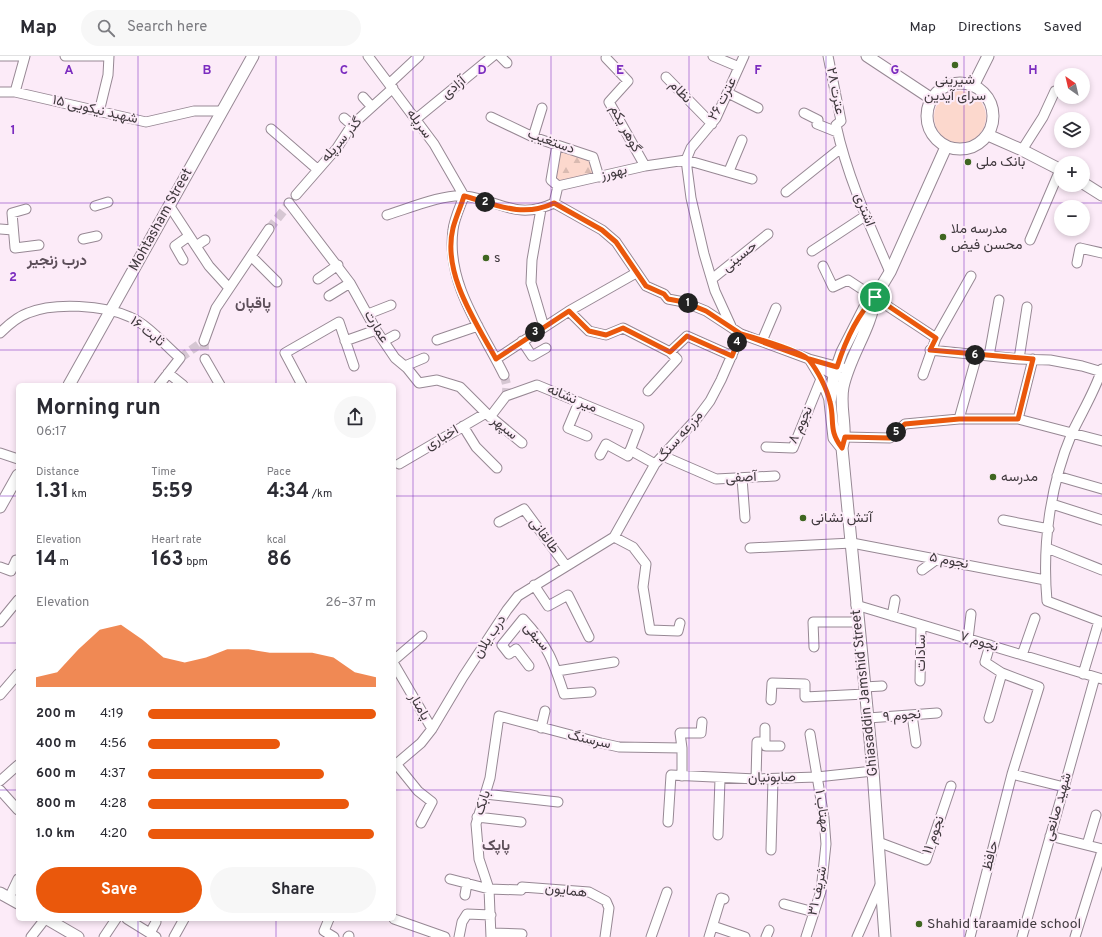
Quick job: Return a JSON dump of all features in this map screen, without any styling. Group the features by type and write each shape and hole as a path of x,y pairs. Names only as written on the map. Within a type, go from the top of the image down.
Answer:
{"main road":[{"name":"Mohtasham Street","path":"70,383 253,56"},
{"path":"866,56 932,99"},
{"path":"973,86 988,56"},
{"path":"955,84 973,86 981,91 992,106 993,121 988,134 982,142 969,148 955,149 938,142 928,126 927,116 932,99 946,87 955,84"},
{"path":"988,134 1054,166"},
{"name":"Ghiasaddin Jamshid Street","path":"885,937 873,770 842,448 845,437 842,404 842,352 865,307 875,297 890,272 946,146"},
{"path":"1090,187 1102,195"},
{"name":"Ghiasaddin Jamshid Street","path":"841,372 830,402 834,438 842,448"},
{"path":"0,507 16,479"},
{"path":"50,921 78,937"}],"street":[{"path":"0,56 25,56 15,92"},
{"path":"65,56 109,56 108,75 99,112"},
{"name":"سرپله","path":"368,56 434,144 464,196"},
{"name":"گذر سرپله","path":"296,195 336,148 352,125 372,107 419,56"},
{"name":"آزادی","path":"416,119 492,56"},
{"path":"713,56 739,68"},
{"name":"عترت ۲۶","path":"686,160 691,148 712,124 728,93 744,56"},
{"name":"عترت ۲۸","path":"828,56 841,121 836,125 842,148"},
{"name":"گوهر یکم","path":"606,58 628,81 608,102 645,166"},
{"name":"نظام","path":"666,78 712,124"},
{"name":"شهید نیکویی ۱۵","path":"0,92 15,92 146,122 194,111 222,111"},
{"path":"728,93 758,108"},
{"path":"1022,150 1043,117 1054,93"},
{"path":"363,98 372,107"},
{"path":"533,137 542,108"},
{"path":"804,113 818,120 817,124 837,132"},
{"name":"دستغیب","path":"491,117 533,137 593,157 599,177"},
{"path":"344,118 352,125"},
{"path":"271,130 317,169"},
{"path":"729,171 742,140"},
{"path":"554,203 558,186 551,180 556,145"},
{"path":"786,192 842,148"},
{"name":"اشتری","path":"842,148 865,216 890,272"},
{"path":"731,326 712,279 694,214 686,160 729,171 752,179"},
{"name":"بهورز","path":"558,186 645,166 686,160"},
{"path":"1030,240 1054,186"},
{"path":"464,196 453,228 451,251 452,263 460,288 504,375"},
{"path":"387,215 444,198 464,196 521,211 541,209 554,203"},
{"path":"94,206 108,202"},
{"name":"عمارت","path":"289,203 338,265 350,283 376,330 395,358 405,366 419,384 437,380 460,387 488,415"},
{"path":"554,203 602,230 616,242 646,286 664,294 668,299 684,302 706,311 741,334 841,372"},
{"path":"169,205 213,272 230,288"},
{"path":"26,209 12,213 15,248 39,245"},
{"path":"541,209 532,260 531,283 544,327"},
{"path":"812,251 865,216"},
{"path":"0,229 13,230"},
{"path":"204,341 216,308 269,229"},
{"name":"حسینی","path":"712,279 768,234"},
{"path":"83,239 97,236"},
{"path":"182,260 175,246 189,236"},
{"path":"196,246 205,240"},
{"path":"1077,263 1080,248 1102,253"},
{"path":"251,256 276,282"},
{"path":"318,279 338,265"},
{"path":"823,266 833,287 848,280 936,338"},
{"path":"496,359 569,311 636,273"},
{"path":"923,375 930,350 971,276"},
{"path":"329,296 350,283"},
{"path":"989,356 999,300"},
{"path":"368,314 391,305"},
{"name":"ثابت ۱۶","path":"0,332 18,318 37,310 82,306 95,307 131,317 180,358 168,373"},
{"path":"1019,359 1027,307"},
{"path":"762,341 776,308"},
{"path":"569,311 589,331 606,335 623,328 670,352 677,359 648,391"},
{"path":"301,383 285,353 339,322 354,366"},
{"path":"437,340 478,326"},
{"path":"346,341 376,330"},
{"name":"مزرعه سنگ","path":"614,537 656,464 704,409 732,356 741,334"},
{"path":"384,341 395,335"},
{"path":"670,352 687,336 732,356"},
{"path":"522,341 532,356 546,348"},
{"path":"930,350 1066,363 1102,371 1073,432 1057,476 1047,548 1045,580 1047,601 1100,622 1083,674"},
{"path":"959,419 977,355"},
{"path":"405,366 424,358"},
{"path":"205,359 219,383"},
{"path":"809,359 821,380 830,402"},
{"path":"1018,419 1033,359"},
{"path":"160,383 168,373 180,383"},
{"name":"نجوم ۸","path":"766,448 793,448 821,380"},
{"name":"میر نشانه","path":"488,415 506,396 537,384 639,427 629,453"},
{"path":"579,402 568,428 587,436"},
{"name":"اخباری","path":"399,464 463,426 488,415"},
{"name":"سپهر","path":"488,415 522,443"},
{"path":"845,437 890,438 905,424 959,419 1018,419 1073,432 1102,441"},
{"path":"463,426 476,447 497,468"},
{"path":"600,456 606,444 656,464"},
{"path":"0,453 16,458"},
{"name":"آصفی","path":"663,456 716,479 775,476"},
{"path":"1057,476 1102,489"},
{"path":"742,478 745,518"},
{"path":"1052,504 1102,520"},
{"name":"طالقانی","path":"499,522 524,509 566,566"},
{"path":"1003,520 1049,529"},
{"path":"614,537 633,547 646,564 643,587 650,630 679,627"},
{"name":"درب یلان","path":"396,765 421,743 432,729 512,603 523,592 614,537"},
{"name":"نجوم ۵","path":"750,548 852,543 1045,580"},
{"path":"1047,548 1102,570"},
{"path":"922,570 937,559"},
{"path":"0,567 11,571 16,562"},
{"path":"534,585 548,606 568,595 589,637"},
{"path":"892,616 895,600"},
{"path":"0,622 16,602"},
{"name":"نجوم ۷","path":"856,605 1098,678"},
{"path":"968,639 971,614"},
{"path":"1022,655 1034,618"},
{"name":"سیفی","path":"529,666 516,649 509,654 502,645 523,619 539,636 551,655 564,694 591,692"},
{"path":"814,647 813,622 858,622"},
{"name":"سیفی","path":"497,625 511,634"},
{"name":"سادات","path":"920,681 921,625"},
{"path":"396,658 422,636"},
{"path":"988,718 1002,673 985,662 990,646"},
{"path":"557,671 614,662"},
{"name":"پامنار","path":"396,667 432,729"},
{"name":"حافظ","path":"970,937 1012,774 1039,687 1002,673"},
{"path":"0,695 16,676"},
{"name":"شهید صانعی","path":"1022,937 1064,787 1098,678"},
{"path":"771,700 772,683 805,684 805,696 865,690 882,686"},
{"path":"541,728 544,711"},
{"name":"نجوم ۹","path":"868,718 937,713"},
{"path":"912,715 916,743"},
{"name":"سرسنگ","path":"499,716 588,741 615,746 682,748"},
{"name":"بابک","path":"491,935 489,889 483,874 477,850 477,817 486,794 490,778 499,716"},
{"path":"682,776 682,748 680,733 701,733 702,722"},
{"path":"766,728 766,746 780,746"},
{"name":"مهتاب ۱","path":"810,734 824,818 826,844"},
{"path":"756,779 757,742 765,742"},
{"path":"0,781 16,767"},
{"path":"396,767 432,802 421,822"},
{"name":"صابونیان","path":"668,822 671,775 720,779 773,779 817,777 873,770"},
{"path":"1012,774 1064,787"},
{"path":"718,835 720,779"},
{"path":"771,850 773,779"},
{"name":"نجوم ۱۱","path":"878,842 926,860 951,786"},
{"path":"0,790 16,808"},
{"path":"486,794 558,802"},
{"path":"1087,845 1096,815"},
{"path":"477,817 522,822"},
{"path":"1050,836 1102,850 1075,937"},
{"name":"شریف ۳۱","path":"806,937 821,891 826,844"},
{"path":"450,879 489,889"},
{"path":"857,937 881,882"},
{"path":"9,898 16,883"},
{"path":"465,895 467,883"},
{"name":"همایون","path":"489,889 521,890 522,887 589,892 606,901 608,908 605,937"},
{"path":"652,937 667,892"},
{"path":"709,937 721,898 724,899"},
{"path":"784,904 814,912"},
{"path":"459,937 462,922 467,914 491,915"},
{"path":"396,920 445,937"},
{"path":"31,937 44,921"},
{"path":"104,937 115,921"},
{"path":"130,921 153,935 156,922"},
{"path":"174,937 183,921"},
{"path":"328,921 324,931 334,937"},
{"path":"713,926 745,937"},
{"path":"491,935 522,934"}],"green space":[{"path":"960,91 970,93 978,99 984,107 986,117 984,127 978,135 970,141 960,143 950,141 942,135 936,127 934,117 936,107 942,99 950,93"},
{"path":"557,145 593,157 599,177 558,186 551,180"}],"tunnel":[{"path":"269,229 296,195"},
{"path":"204,341 205,359"},
{"path":"180,358 204,341"},
{"path":"504,375 507,386 506,396"}],"place":[{"name":"شیرینی سرای آیدین","path":"955,65"},
{"name":"بانک ملی","path":"968,162"},
{"name":"مدرسه ملا محسن فیض","path":"943,237"},
{"name":"s","path":"486,258"},
{"name":"مدرسه","path":"993,477"},
{"name":"آتش نشانی","path":"803,518"},
{"name":"Shahid taraamide school","path":"919,924"}],"district":[{"name":"درب زنجیر","path":"57,261"},
{"name":"پاقپان","path":"253,304"},
{"name":"پاپک","path":"496,846"}],"route":[{"path":"875,297 865,307 842,352 837,367 809,359 792,351 741,334 706,311 684,302 668,299 664,294 646,286 636,273 621,248 602,230 554,203 541,209 521,211 464,196 453,228 451,251 452,263 456,277 478,326 496,359 569,311 589,331 606,335 623,328 670,352 687,336 732,356 741,334 762,341 792,351 809,359 826,391 830,402 834,438 842,448 845,437 890,438 905,424 959,419 1018,419 1033,359 1019,359 930,350 936,338 875,297"}]}
